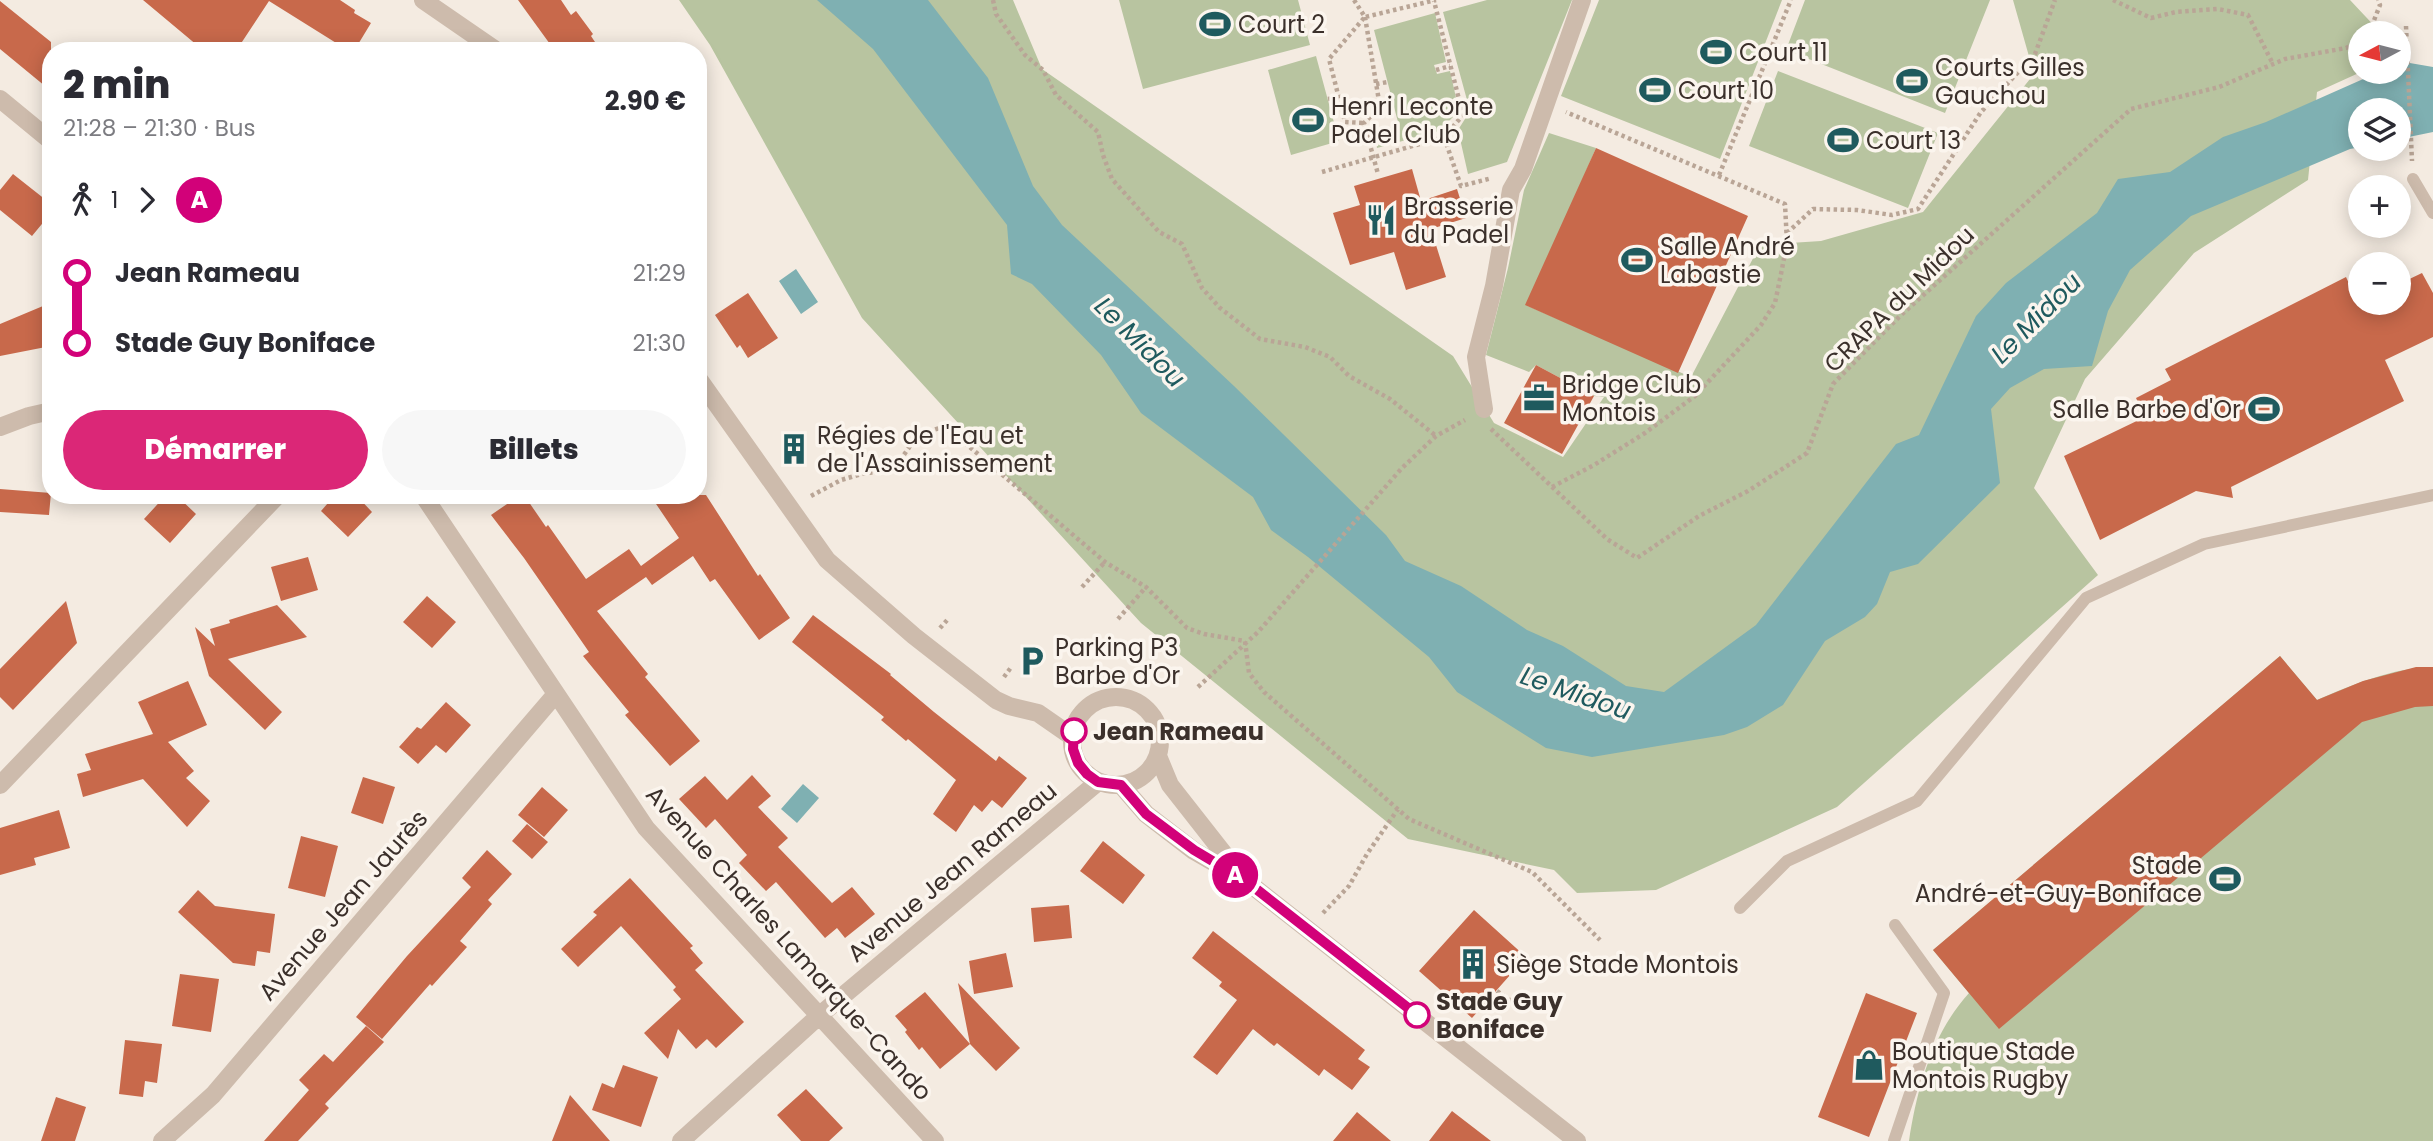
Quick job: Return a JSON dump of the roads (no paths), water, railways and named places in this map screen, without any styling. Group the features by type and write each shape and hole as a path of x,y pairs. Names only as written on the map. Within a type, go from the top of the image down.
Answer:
{"street":[{"path":"423,0 485,42"},
{"path":"1480,412 1476,357 1494,286 1511,190 1523,169 1582,0"},
{"path":"0,99 42,134"},
{"path":"707,391 827,561 914,636 996,700 1038,713 1074,738"},
{"path":"0,427 42,413"},
{"path":"0,785 269,504"},
{"name":"Avenue Charles Lamarque-Cando","path":"429,504 646,828 935,1141"},
{"name":"Avenue Jean Jaurès","path":"162,1141 213,1095 555,695"},
{"path":"1111,696 1126,697 1139,702 1153,714 1161,741 1158,756 1144,776 1133,782 1121,785 1098,782 1078,763 1073,749 1077,719 1086,708 1111,696"},
{"path":"1158,756 1170,785 1246,881"},
{"name":"Avenue Jean Rameau","path":"681,1141 820,1015 1098,782"},
{"path":"1121,785 1146,814 1194,850 1246,881 1568,1139"}],"lane":[{"path":"2413,179 2433,213"},
{"path":"1740,908 1787,861 1917,801 2086,598 2204,544 2433,495"},
{"path":"1894,1141 1944,993 1895,925"}],"water":[{"name":"Le Midou","path":"817,0 928,0 988,78 1033,186 1062,225 1234,386 1386,535 1405,561 1461,586 1527,630 1563,646 1626,686 1664,692 1756,625 1896,444 1919,435 1976,316 2006,283 2097,213 2118,179 2170,172 2223,137 2266,122 2352,84 2412,84 2412,63 2433,67 2433,132 2411,137 2411,98 2348,98 2348,150 2191,216 2130,270 2108,311 2092,366 2044,369 2010,388 1991,409 2000,483 1918,564 1890,572 1877,604 1865,617 1825,641 1783,705 1747,727 1724,735 1592,757 1546,748 1457,692 1429,657 1308,557 1271,530 1253,497 1141,413 1101,355 1032,284 1011,274 1007,225 873,49"},
{"path":"796,269 818,302 801,314 779,281"},
{"path":"803,784 819,798 797,823 781,809"}],"place":[{"name":"Court 2","path":"1215,24"},
{"name":"Court 11","path":"1716,52"},
{"name":"Courts Gilles Gauchou","path":"1912,81"},
{"name":"Court 10","path":"1655,90"},
{"name":"Henri Leconte Padel Club","path":"1308,120"},
{"name":"Court 13","path":"1843,140"},
{"name":"Brasserie du Padel","path":"1381,220"},
{"name":"Salle André Labastie","path":"1637,260"},
{"name":"Bridge Club Montois","path":"1539,398"},
{"name":"Salle Barbe d'Or","path":"2264,409"},
{"name":"Régies de l'Eau et de l'Assainissement","path":"794,449"},
{"name":"Parking P3 Barbe d'Or","path":"1032,661"},
{"name":"Jean Rameau","path":"1074,731"},
{"name":"Stade André-et-Guy-Boniface","path":"2225,879"},
{"name":"Siège Stade Montois","path":"1473,964"},
{"name":"Stade Guy Boniface","path":"1417,1015"},
{"name":"Boutique Stade Montois Rugby","path":"1869,1065"}]}
